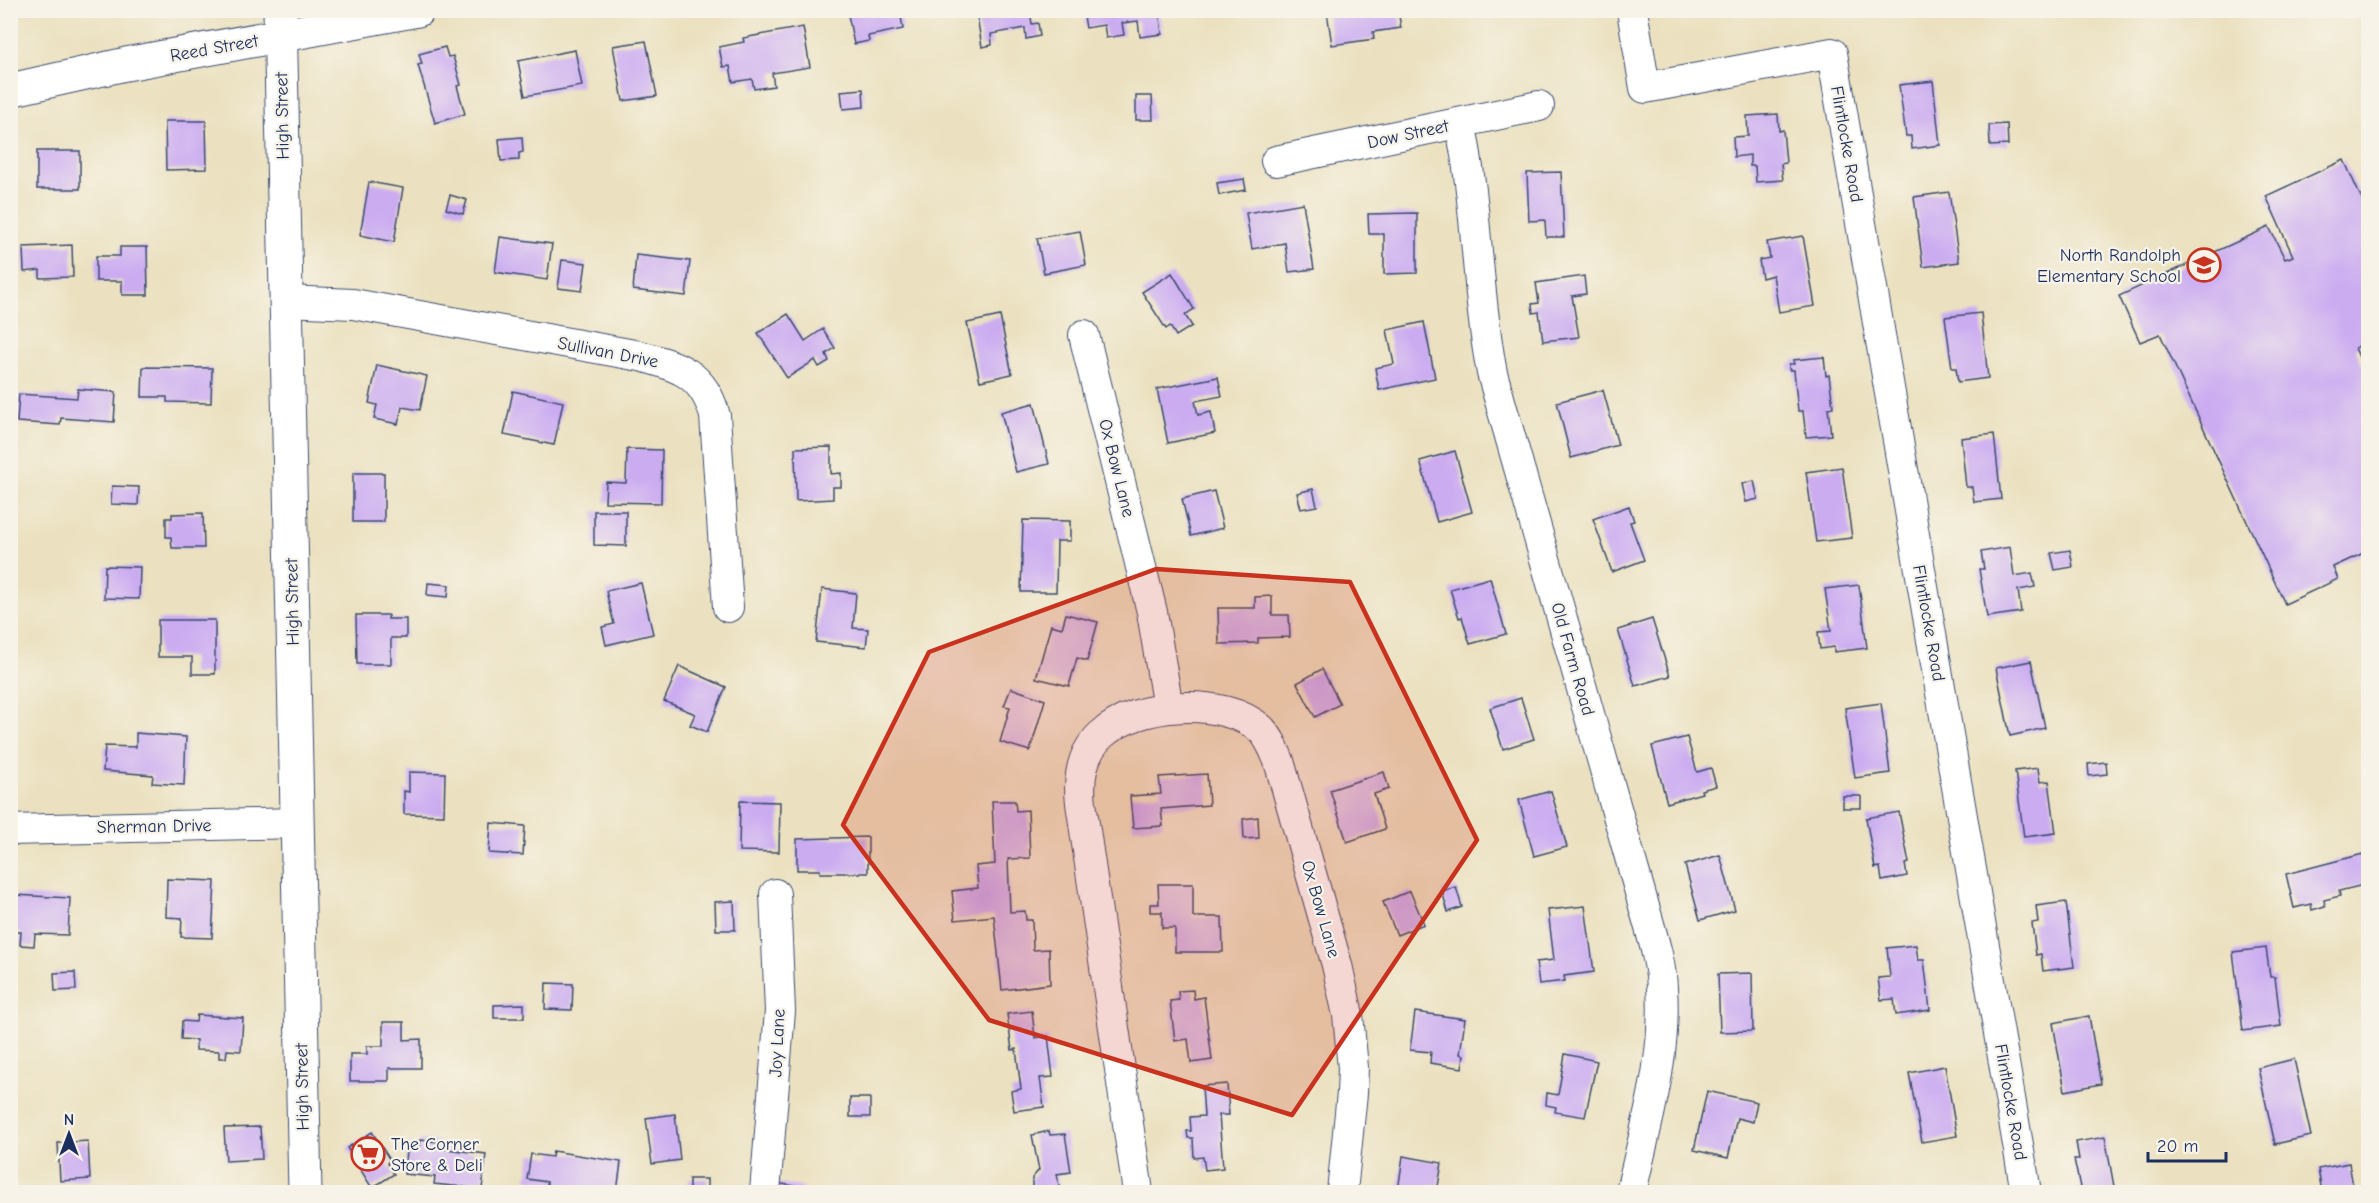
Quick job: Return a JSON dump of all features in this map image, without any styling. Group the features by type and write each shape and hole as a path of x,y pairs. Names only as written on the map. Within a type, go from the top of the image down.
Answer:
{"main road":[{"name":"Reed Street","path":"10,90 280,23 418,10"},
{"name":"High Street","path":"280,23 305,1192"}],"street":[{"name":"Flintlocke Road","path":"1632,10 1645,88 1832,53 2026,1192"},
{"name":"Dow Street","path":"1276,161 1539,106"},
{"name":"Old Farm Road","path":"1460,123 1466,153 1485,330 1492,373 1659,965 1663,1005 1661,1045 1655,1084 1631,1192"},
{"name":"Sullivan Drive","path":"286,301 353,304 640,356 685,371 705,390 715,416 728,607"},
{"name":"Ox Bow Lane","path":"1084,335 1152,612 1168,708"},
{"name":"Ox Bow Lane","path":"1138,1192 1081,803 1080,777 1082,766 1092,745 1110,728 1144,714 1168,708 1204,707 1243,718 1262,730 1269,739 1279,761 1337,965 1348,1015 1353,1059 1352,1093 1342,1192"},
{"name":"Sherman Drive","path":"10,830 297,823"},
{"name":"Joy Lane","path":"765,1192 780,1011 775,894"}],"highlighted area":[{"path":"1156,569 1350,582 1477,840 1292,1115 989,1020 843,825 929,652"}],"building":[{"path":"847,10 900,10 903,29 868,36 869,41 854,44"},
{"path":"976,10 1030,10 1032,24 1038,23 1040,36 1026,39 1025,28 991,34 992,45 982,47"},
{"path":"1083,10 1159,10 1162,34 1140,37 1138,21 1122,23 1124,35 1106,38 1104,25 1086,28"},
{"path":"1398,10 1401,28 1373,32 1374,39 1332,45 1327,12"},
{"path":"803,27 810,67 772,73 774,86 754,89 752,79 733,82 730,66 723,67 719,47 744,42 743,38"},
{"path":"646,41 657,96 623,101 613,46"},
{"path":"445,47 448,57 453,56 461,85 457,86 465,114 435,123 418,65 422,64 419,54"},
{"path":"575,50 582,86 525,96 518,61"},
{"path":"1933,81 1940,145 1912,149 1911,136 1906,136 1899,85"},
{"path":"863,89 864,107 843,109 841,91"},
{"path":"1136,96 1152,96 1153,120 1136,120"},
{"path":"1778,114 1779,131 1783,130 1786,163 1781,164 1783,180 1756,182 1755,166 1750,166 1750,155 1734,157 1733,137 1748,136 1747,116"},
{"path":"165,121 206,121 207,169 166,170"},
{"path":"2007,124 2008,145 1990,146 1989,125"},
{"path":"522,137 523,152 519,153 519,160 501,161 499,139"},
{"path":"37,151 80,151 80,189 37,189"},
{"path":"2344,160 2368,213 2368,341 2355,348 2368,377 2368,551 2333,567 2338,579 2285,604 2160,334 2140,342 2119,296 2269,227 2285,259 2293,256 2266,196"},
{"path":"1561,172 1564,237 1546,237 1545,220 1529,221 1527,173"},
{"path":"1244,179 1246,190 1219,195 1217,183"},
{"path":"369,182 403,188 394,242 360,235"},
{"path":"1949,192 1959,262 1923,267 1914,197"},
{"path":"450,195 467,200 463,214 446,209"},
{"path":"1303,203 1314,269 1289,272 1285,243 1252,249 1246,213"},
{"path":"1417,213 1417,273 1384,274 1384,234 1369,234 1368,214"},
{"path":"1080,231 1086,265 1044,273 1037,238"},
{"path":"1803,236 1815,306 1779,312 1773,275 1762,278 1759,260 1770,258 1767,242"},
{"path":"500,237 552,244 547,280 495,272"},
{"path":"72,245 73,277 40,278 40,270 24,272 23,247"},
{"path":"120,247 147,247 148,295 122,295 122,281 96,281 96,256 120,256"},
{"path":"636,255 690,261 686,296 633,290"},
{"path":"562,260 586,263 582,291 558,288"},
{"path":"1172,273 1194,309 1185,315 1192,326 1176,336 1170,326 1166,329 1142,292"},
{"path":"1584,276 1586,294 1572,296 1579,337 1543,341 1539,312 1533,313 1532,304 1539,303 1536,283"},
{"path":"1981,313 1988,378 1958,382 1956,368 1952,368 1945,317"},
{"path":"788,314 805,341 823,329 835,348 826,354 829,361 819,367 815,360 787,378 758,333"},
{"path":"1000,316 1012,374 980,381 967,323"},
{"path":"1424,322 1435,378 1379,390 1375,368 1394,364 1387,330"},
{"path":"1824,357 1833,407 1828,408 1831,435 1806,437 1803,411 1798,411 1794,370 1789,370 1789,364 1794,364 1793,360"},
{"path":"377,365 427,376 420,410 402,407 398,424 374,419 377,405 369,403"},
{"path":"143,367 212,368 211,403 167,402 167,397 142,397"},
{"path":"1218,377 1222,396 1195,401 1198,415 1211,412 1215,433 1168,443 1157,389"},
{"path":"78,389 116,392 114,422 61,418 60,425 17,422 19,394 77,398"},
{"path":"1603,390 1618,445 1571,458 1557,402"},
{"path":"513,391 563,402 554,445 504,435"},
{"path":"1034,403 1049,464 1016,472 1001,412"},
{"path":"1994,434 2001,499 1974,502 1972,487 1966,487 1961,438"},
{"path":"831,447 831,474 841,473 841,487 833,487 833,499 796,501 795,448"},
{"path":"627,449 662,450 661,503 605,502 606,482 626,483"},
{"path":"1455,451 1472,512 1437,522 1420,461"},
{"path":"1842,467 1852,538 1816,542 1806,472"},
{"path":"353,473 384,473 384,522 353,522"},
{"path":"1754,481 1758,499 1746,502 1742,484"},
{"path":"112,486 139,487 138,505 111,504"},
{"path":"1313,489 1317,506 1301,509 1297,493"},
{"path":"1214,491 1223,528 1191,536 1182,499"},
{"path":"1629,506 1634,521 1630,522 1644,560 1612,572 1593,519"},
{"path":"594,511 626,511 626,546 594,545"},
{"path":"203,513 204,548 172,548 171,537 166,537 166,518 172,518 172,514"},
{"path":"1023,520 1070,521 1070,541 1057,541 1056,592 1021,592"},
{"path":"2010,547 2014,576 2032,573 2035,587 2018,590 2021,612 1987,617 1979,569 1984,569 1981,552"},
{"path":"2070,550 2073,567 2055,570 2051,553"},
{"path":"105,566 140,567 139,599 104,598"},
{"path":"1490,578 1506,634 1470,644 1450,589"},
{"path":"428,583 449,585 448,597 427,595"},
{"path":"641,583 653,634 606,645 602,627 614,624 606,591"},
{"path":"1859,585 1867,648 1834,652 1834,647 1820,649 1818,632 1831,631 1825,589"},
{"path":"822,589 856,593 853,628 868,629 866,647 816,642"},
{"path":"1272,596 1272,615 1289,615 1290,637 1258,638 1258,643 1219,644 1218,608 1255,608 1255,597"},
{"path":"1066,614 1098,622 1087,661 1077,658 1069,686 1036,678 1051,625 1062,628"},
{"path":"356,615 388,615 388,619 406,619 406,638 391,638 391,664 357,664"},
{"path":"1652,619 1670,676 1635,686 1618,630"},
{"path":"158,620 215,620 215,674 192,674 192,657 158,657"},
{"path":"2031,661 2045,728 2010,736 1996,668"},
{"path":"679,666 726,687 707,732 690,725 695,714 664,701"},
{"path":"1322,669 1340,704 1315,717 1297,683"},
{"path":"1011,688 1045,700 1030,751 1000,742 1010,707 1004,706"},
{"path":"1521,698 1534,739 1503,749 1490,708"},
{"path":"1881,703 1890,773 1855,778 1845,708"},
{"path":"136,733 186,737 184,785 152,783 153,775 103,771 105,746 136,747"},
{"path":"1687,737 1697,772 1711,768 1716,786 1701,790 1702,793 1667,803 1652,746"},
{"path":"2106,762 2107,774 2089,776 2088,764"},
{"path":"2038,768 2040,782 2049,781 2056,833 2024,837 2015,771"},
{"path":"409,772 445,773 444,815 404,814 404,791 409,792"},
{"path":"1384,772 1389,789 1374,794 1385,829 1347,842 1330,790"},
{"path":"1207,774 1209,805 1161,809 1163,826 1133,828 1130,796 1161,794 1159,777"},
{"path":"1551,791 1567,847 1534,856 1519,800"},
{"path":"1843,796 1861,796 1861,808 1843,808"},
{"path":"740,801 780,802 779,852 739,851"},
{"path":"992,801 1015,801 1016,811 1028,810 1030,858 1008,859 1010,912 1025,911 1026,920 1032,920 1033,950 1049,949 1050,984 1002,990 994,916 955,920 952,891 978,888 976,866 995,864"},
{"path":"1899,812 1909,863 1905,864 1907,876 1882,881 1880,867 1875,868 1866,818"},
{"path":"1258,817 1259,838 1244,839 1243,819"},
{"path":"491,823 525,826 523,855 489,853"},
{"path":"868,837 868,873 820,873 820,870 797,870 797,839"},
{"path":"2363,854 2368,884 2339,891 2340,896 2324,900 2325,906 2312,910 2311,904 2294,908 2286,874"},
{"path":"1720,855 1735,910 1700,920 1685,865"},
{"path":"167,879 215,881 212,938 181,937 182,918 166,917"},
{"path":"1158,884 1193,884 1193,917 1222,917 1223,952 1175,952 1175,928 1162,928 1162,912 1150,912 1150,904 1159,904"},
{"path":"1456,887 1462,907 1448,912 1442,891"},
{"path":"1410,891 1424,924 1397,935 1383,902"},
{"path":"14,895 70,898 68,935 35,934 34,946 20,945 21,932 12,932"},
{"path":"734,901 735,930 716,930 715,902"},
{"path":"2066,902 2074,967 2043,971 2041,954 2036,955 2032,923 2038,922 2036,906"},
{"path":"1585,906 1594,972 1564,976 1565,981 1539,984 1536,962 1554,960 1548,910"},
{"path":"1916,945 1918,960 1924,960 1930,1010 1896,1015 1894,999 1881,1000 1878,978 1890,977 1887,948"},
{"path":"2266,948 2270,977 2275,977 2281,1026 2243,1031 2233,952"},
{"path":"75,972 76,990 55,991 54,973"},
{"path":"1752,973 1753,1031 1720,1032 1718,974"},
{"path":"546,983 573,984 572,1010 545,1009"},
{"path":"1193,990 1194,999 1204,997 1212,1060 1191,1063 1188,1039 1175,1041 1170,1001 1179,1000 1178,991"},
{"path":"524,1004 524,1018 494,1018 494,1005"},
{"path":"1032,1011 1035,1038 1048,1036 1053,1077 1040,1078 1044,1107 1014,1111 1011,1091 1021,1089 1016,1049 1012,1050 1007,1014"},
{"path":"1415,1012 1465,1019 1460,1054 1464,1055 1462,1068 1430,1063 1431,1052 1410,1050"},
{"path":"197,1015 243,1018 241,1051 227,1050 226,1058 219,1058 219,1051 196,1050 196,1040 181,1039 182,1021 196,1022"},
{"path":"2089,1016 2101,1084 2065,1091 2053,1023"},
{"path":"383,1022 404,1022 404,1040 421,1039 421,1068 389,1068 389,1081 350,1081 350,1054 367,1054 367,1046 383,1046"},
{"path":"1565,1054 1597,1061 1585,1117 1555,1112 1556,1107 1546,1105 1547,1093 1558,1095"},
{"path":"2294,1059 2311,1136 2275,1144 2258,1068"},
{"path":"1945,1066 1957,1136 1922,1142 1909,1073"},
{"path":"1227,1084 1229,1115 1219,1115 1223,1168 1205,1170 1203,1157 1194,1158 1193,1138 1188,1138 1187,1131 1191,1131 1190,1117 1204,1116 1202,1086"},
{"path":"1707,1091 1757,1102 1753,1122 1737,1118 1728,1158 1694,1150"},
{"path":"850,1098 870,1098 870,1117 850,1117"},
{"path":"675,1114 680,1160 652,1164 646,1118"},
{"path":"260,1127 262,1159 226,1161 224,1128"},
{"path":"1049,1131 1050,1135 1065,1134 1071,1172 1057,1174 1060,1192 1032,1192 1032,1178 1039,1170 1032,1135"},
{"name":"The Corner Store & Deli","path":"372,1132 390,1160 387,1163 394,1174 372,1188 347,1148"},
{"path":"2105,1137 2115,1192 2081,1192 2074,1159 2079,1159 2076,1142"},
{"path":"420,1140 440,1142 439,1148 486,1154 482,1189 434,1184 435,1177 404,1174 408,1145 419,1147"},
{"path":"88,1141 90,1179 60,1181 58,1143"},
{"path":"553,1151 621,1162 617,1192 559,1192 560,1188 547,1186 547,1182 527,1179 531,1154 552,1157"},
{"path":"1403,1156 1442,1163 1437,1192 1398,1191"},
{"path":"2349,1163 2354,1192 2322,1192 2318,1169"},
{"path":"689,1179 707,1179 707,1192 689,1192"},
{"path":"777,1183 805,1188 804,1192 775,1192"},
{"path":"1539,1186 1562,1192 1537,1192"}],"place":[{"name":"North Randolph Elementary School","path":"2204,265"},
{"name":"The Corner Store & Deli","path":"368,1154"}]}
